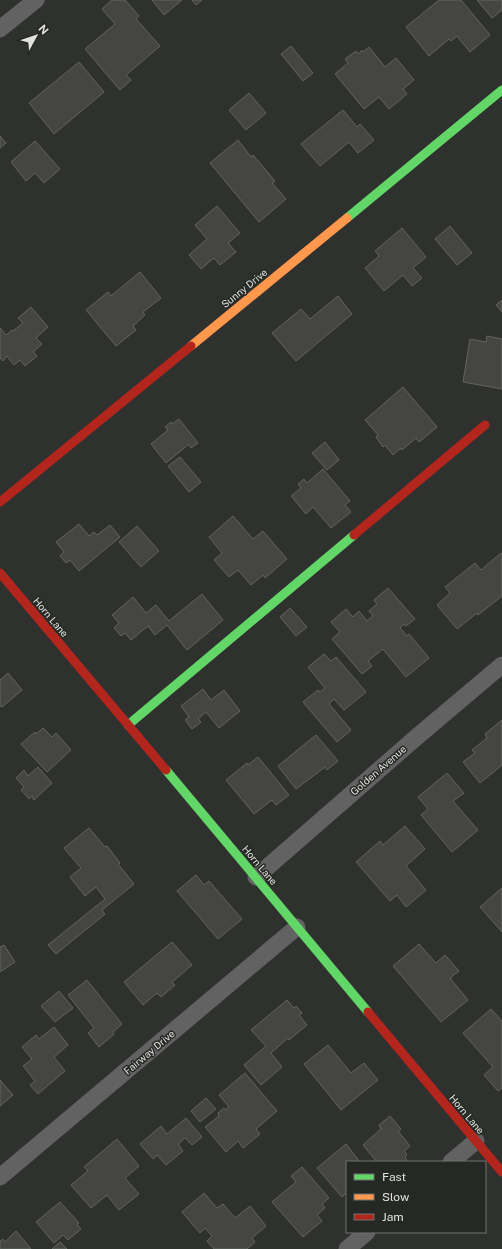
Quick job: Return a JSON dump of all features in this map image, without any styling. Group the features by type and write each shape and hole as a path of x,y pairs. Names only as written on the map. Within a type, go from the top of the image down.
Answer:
{"street":[{"path":"0,29 36,0"},
{"name":"Sunny Drive","path":"0,502 456,130 502,90"},
{"path":"128,725 485,425"},
{"name":"Horn Lane","path":"0,573 502,1172"},
{"name":"Golden Avenue","path":"256,877 418,735 502,665"},
{"name":"Fairway Drive","path":"0,1177 298,927"},
{"path":"452,1161 476,1141"},
{"path":"347,1249 366,1233"}],"building":[{"path":"112,0 125,0 139,16 136,19 160,46 126,75 131,80 120,90 85,49 115,24 102,9"},
{"path":"152,0 182,0 164,15"},
{"path":"192,0 202,0 196,5"},
{"path":"439,0 461,0 490,35 470,52 457,36 451,41 449,39 429,56 406,27"},
{"path":"477,0 502,0 502,10 492,18"},
{"path":"291,46 313,73 303,81 281,54"},
{"path":"369,47 385,67 396,58 414,80 403,89 407,94 389,109 379,97 364,109 335,74 348,63 345,59 356,51 358,54 362,50 363,52"},
{"path":"79,62 104,92 54,134 29,103"},
{"path":"249,93 266,113 246,130 229,110"},
{"path":"343,110 357,127 360,124 374,140 358,153 349,142 320,166 301,144"},
{"path":"0,136 6,143 0,148"},
{"path":"238,140 251,157 253,155 275,181 272,183 286,199 259,222 210,163"},
{"path":"35,141 60,169 44,183 35,173 26,181 11,162"},
{"path":"217,206 240,233 228,243 236,252 220,265 214,258 201,269 189,255 207,239 195,225"},
{"path":"450,226 472,253 457,265 435,239"},
{"path":"402,228 426,257 413,268 422,278 412,286 403,275 384,291 365,268 379,256 375,251"},
{"path":"140,272 161,298 143,312 145,315 133,326 136,330 116,346 86,310 108,292 111,296"},
{"path":"338,296 352,314 296,361 272,333 301,309 310,319"},
{"path":"502,300 502,312 496,305"},
{"path":"31,307 48,327 36,338 42,344 33,352 37,356 25,366 20,360 14,365 7,356 3,361 0,358 0,328 6,335 12,330 13,331 23,323 18,318"},
{"path":"487,336 502,339 502,389 463,382 470,339 486,342"},
{"path":"403,387 437,427 419,442 416,438 402,450 401,448 393,455 385,445 383,447 376,437 378,435 365,420"},
{"path":"179,419 198,443 191,448 189,444 166,463 151,444 168,430 165,427 171,422 172,424"},
{"path":"325,442 339,460 327,470 312,453"},
{"path":"180,457 201,482 189,492 168,466"},
{"path":"323,469 350,501 345,505 351,512 331,528 313,507 306,514 291,496 301,488 298,484 304,479 307,483"},
{"path":"233,516 253,539 263,531 287,559 265,578 263,575 251,585 238,570 229,577 214,560 222,553 209,537"},
{"path":"79,524 89,536 94,532 97,535 110,525 120,537 79,571 70,560 66,563 60,556 64,552 56,542"},
{"path":"137,526 159,551 141,567 119,542"},
{"path":"501,553 502,596 457,629 437,605 450,593 445,587 475,563 481,570"},
{"path":"388,588 415,619 406,626 404,624 400,628 407,636 409,634 429,658 406,677 383,649 368,661 372,666 362,674 332,639 340,632 331,622 346,609 353,617 359,611 367,621 373,616 369,611 377,604 374,600"},
{"path":"202,594 223,620 187,650 167,625 155,635 148,626 131,640 125,633 121,636 114,628 119,623 112,615 133,597 146,613 156,605 169,621"},
{"path":"290,608 307,627 296,636 280,617"},
{"path":"324,654 331,661 336,657 366,692 344,710 334,699 329,704 351,730 337,742 303,702 318,690 320,692 325,688 308,667"},
{"path":"8,673 22,690 2,707 0,706 0,680"},
{"path":"203,689 211,700 224,690 240,711 219,728 206,712 198,719 201,722 192,729 185,720 189,717 181,706"},
{"path":"502,720 502,765 480,783 463,762 475,753 472,750 487,738 485,734"},
{"path":"43,728 52,737 56,733 71,750 47,772 21,744 35,732 36,734"},
{"path":"316,735 338,761 327,770 325,767 296,789 278,766"},
{"path":"258,757 289,795 276,805 272,800 254,814 226,780 247,763 248,765"},
{"path":"38,767 52,783 34,800 32,796 29,799 21,790 24,787 16,778 24,770 28,776"},
{"path":"447,773 464,793 453,801 478,830 452,852 421,815 428,809 418,797"},
{"path":"405,826 425,849 406,866 426,890 406,907 397,895 390,901 356,862 380,841 383,845"},
{"path":"89,828 105,847 107,846 120,863 118,864 134,884 102,910 105,914 56,954 48,945 105,899 96,887 85,896 70,877 81,868 64,848"},
{"path":"196,875 204,885 209,881 242,919 218,939 177,891"},
{"path":"502,888 502,932 480,907"},
{"path":"172,942 192,965 172,982 175,985 161,997 157,993 143,1005 124,982"},
{"path":"419,944 436,963 445,955 459,971 450,978 468,1000 441,1022 393,966"},
{"path":"4,945 15,962 0,972 0,947"},
{"path":"87,980 122,1024 113,1032 114,1034 99,1047 88,1033 94,1028 68,995"},
{"path":"59,991 73,1008 55,1022 41,1006"},
{"path":"287,1000 294,1008 296,1006 302,1013 299,1015 307,1025 289,1040 288,1038 271,1053 282,1067 261,1085 244,1065 266,1046 251,1030"},
{"path":"491,1009 502,1021 502,1088 498,1091 484,1075 493,1067 463,1033"},
{"path":"54,1027 68,1045 54,1057 65,1071 38,1094 30,1085 35,1081 23,1066 32,1059 22,1047 36,1035 39,1039"},
{"path":"328,1045 351,1073 364,1063 378,1080 341,1110 304,1064"},
{"path":"245,1073 277,1111 256,1129 260,1134 243,1148 238,1141 226,1152 205,1127 219,1116 218,1113 224,1108 225,1110 229,1107 219,1095"},
{"path":"0,1080 13,1095 0,1106"},
{"path":"206,1098 216,1109 200,1122 191,1111"},
{"path":"390,1116 401,1129 398,1131 410,1146 404,1151 407,1155 405,1157 407,1160 406,1161 376,1161 363,1145 381,1129 379,1125"},
{"path":"186,1118 202,1137 192,1145 185,1138 178,1144 183,1151 166,1165 157,1155 153,1159 140,1144 161,1126 167,1134"},
{"path":"117,1139 139,1166 125,1178 139,1194 119,1210 107,1195 91,1208 71,1185 88,1171 84,1167"},
{"path":"346,1144 359,1161 346,1161 346,1193 342,1197 317,1168"},
{"path":"302,1167 329,1198 322,1204 325,1208 317,1215 322,1221 303,1237 272,1202 296,1182 291,1176"},
{"path":"204,1193 217,1208 223,1204 235,1218 250,1206 266,1226 252,1238 255,1242 247,1249 214,1249 207,1241 212,1236 205,1228 200,1233 182,1212"},
{"path":"60,1202 79,1223 77,1224 81,1229 68,1240 63,1235 54,1243 36,1222"},
{"path":"16,1231 31,1249 0,1249 0,1241 3,1239 5,1242"},
{"path":"60,1242 67,1249 52,1249"}],"traffic: fast":[{"path":"347,218 502,90"},
{"path":"128,725 354,535"},
{"path":"166,770 368,1012"}],"traffic: slow":[{"path":"191,346 347,218"}],"traffic: jam":[{"path":"0,502 191,346"},
{"path":"354,535 485,425"},
{"path":"0,573 166,770"},
{"path":"368,1012 502,1172"}]}
